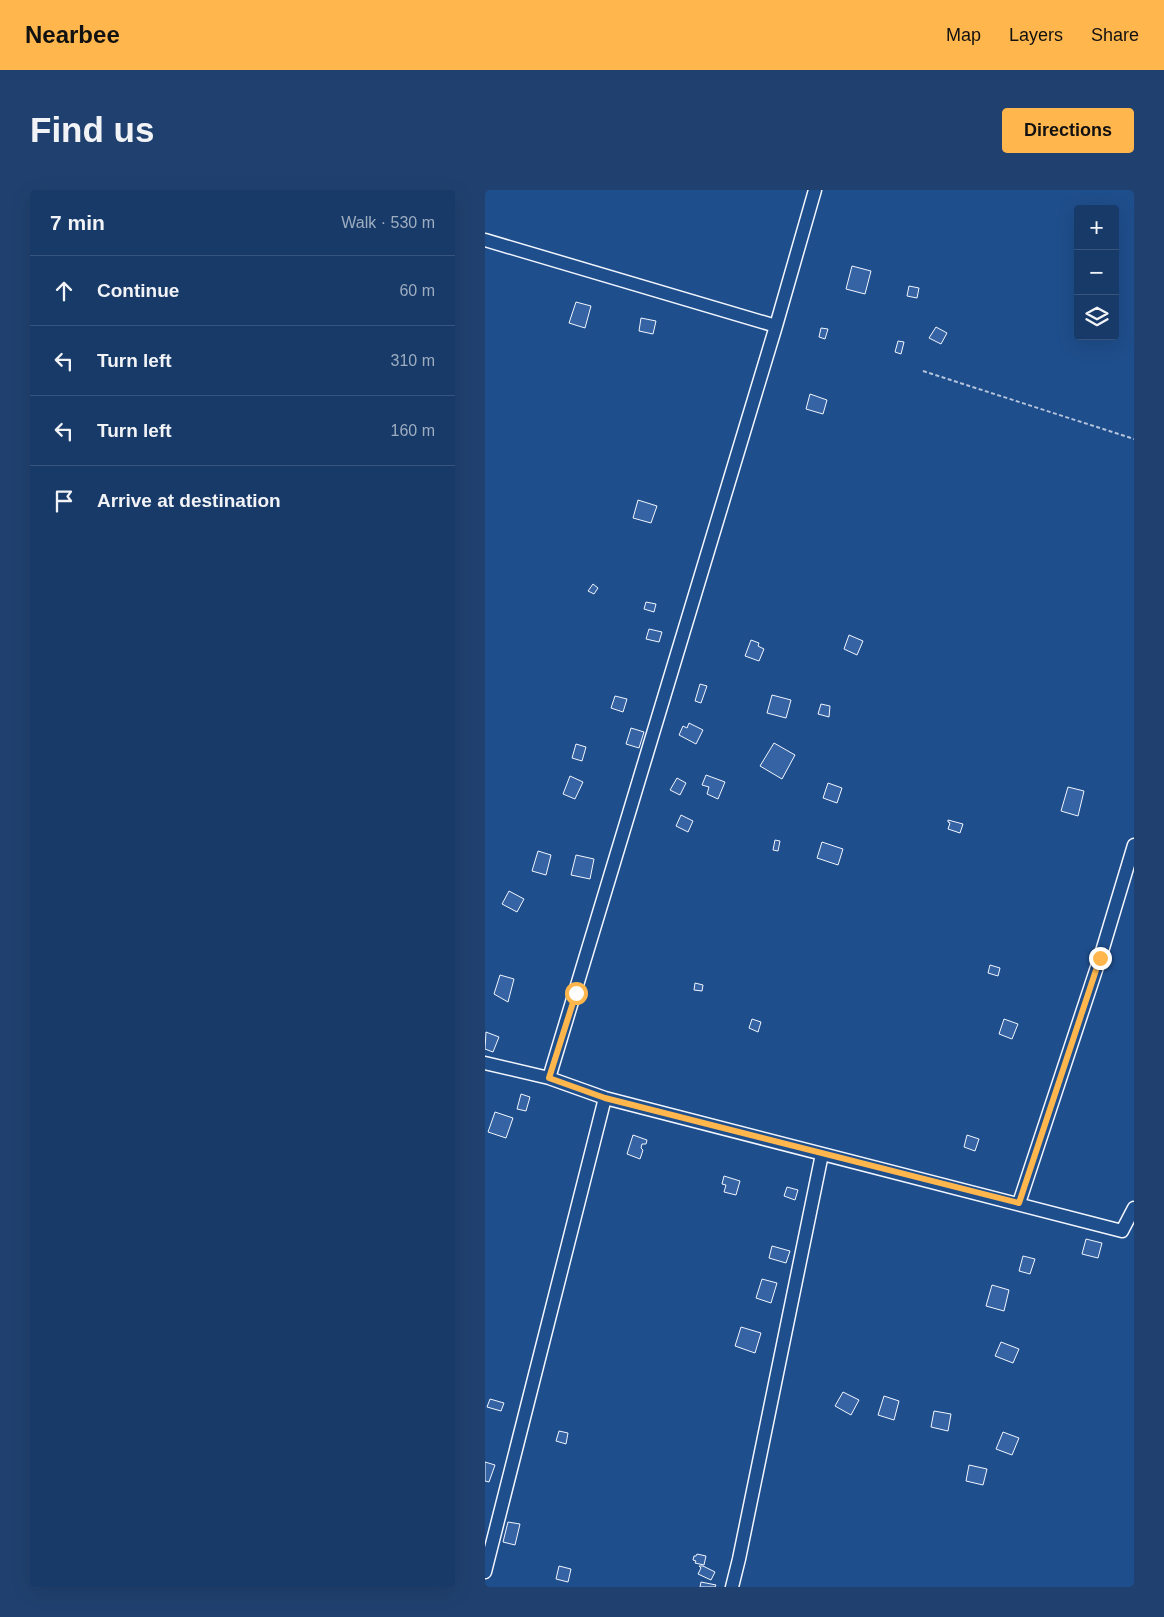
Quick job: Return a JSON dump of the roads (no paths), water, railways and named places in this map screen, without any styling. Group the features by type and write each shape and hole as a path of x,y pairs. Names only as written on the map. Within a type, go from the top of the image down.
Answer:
{"street":[{"path":"549,1078 776,326 815,190"},
{"path":"485,240 776,326"},
{"path":"1019,1203 1100,958 1134,845"},
{"path":"485,1063 549,1078 605,1098 1122,1231 1134,1208"},
{"path":"485,1572 605,1098"},
{"path":"732,1587 822,1154"}]}
